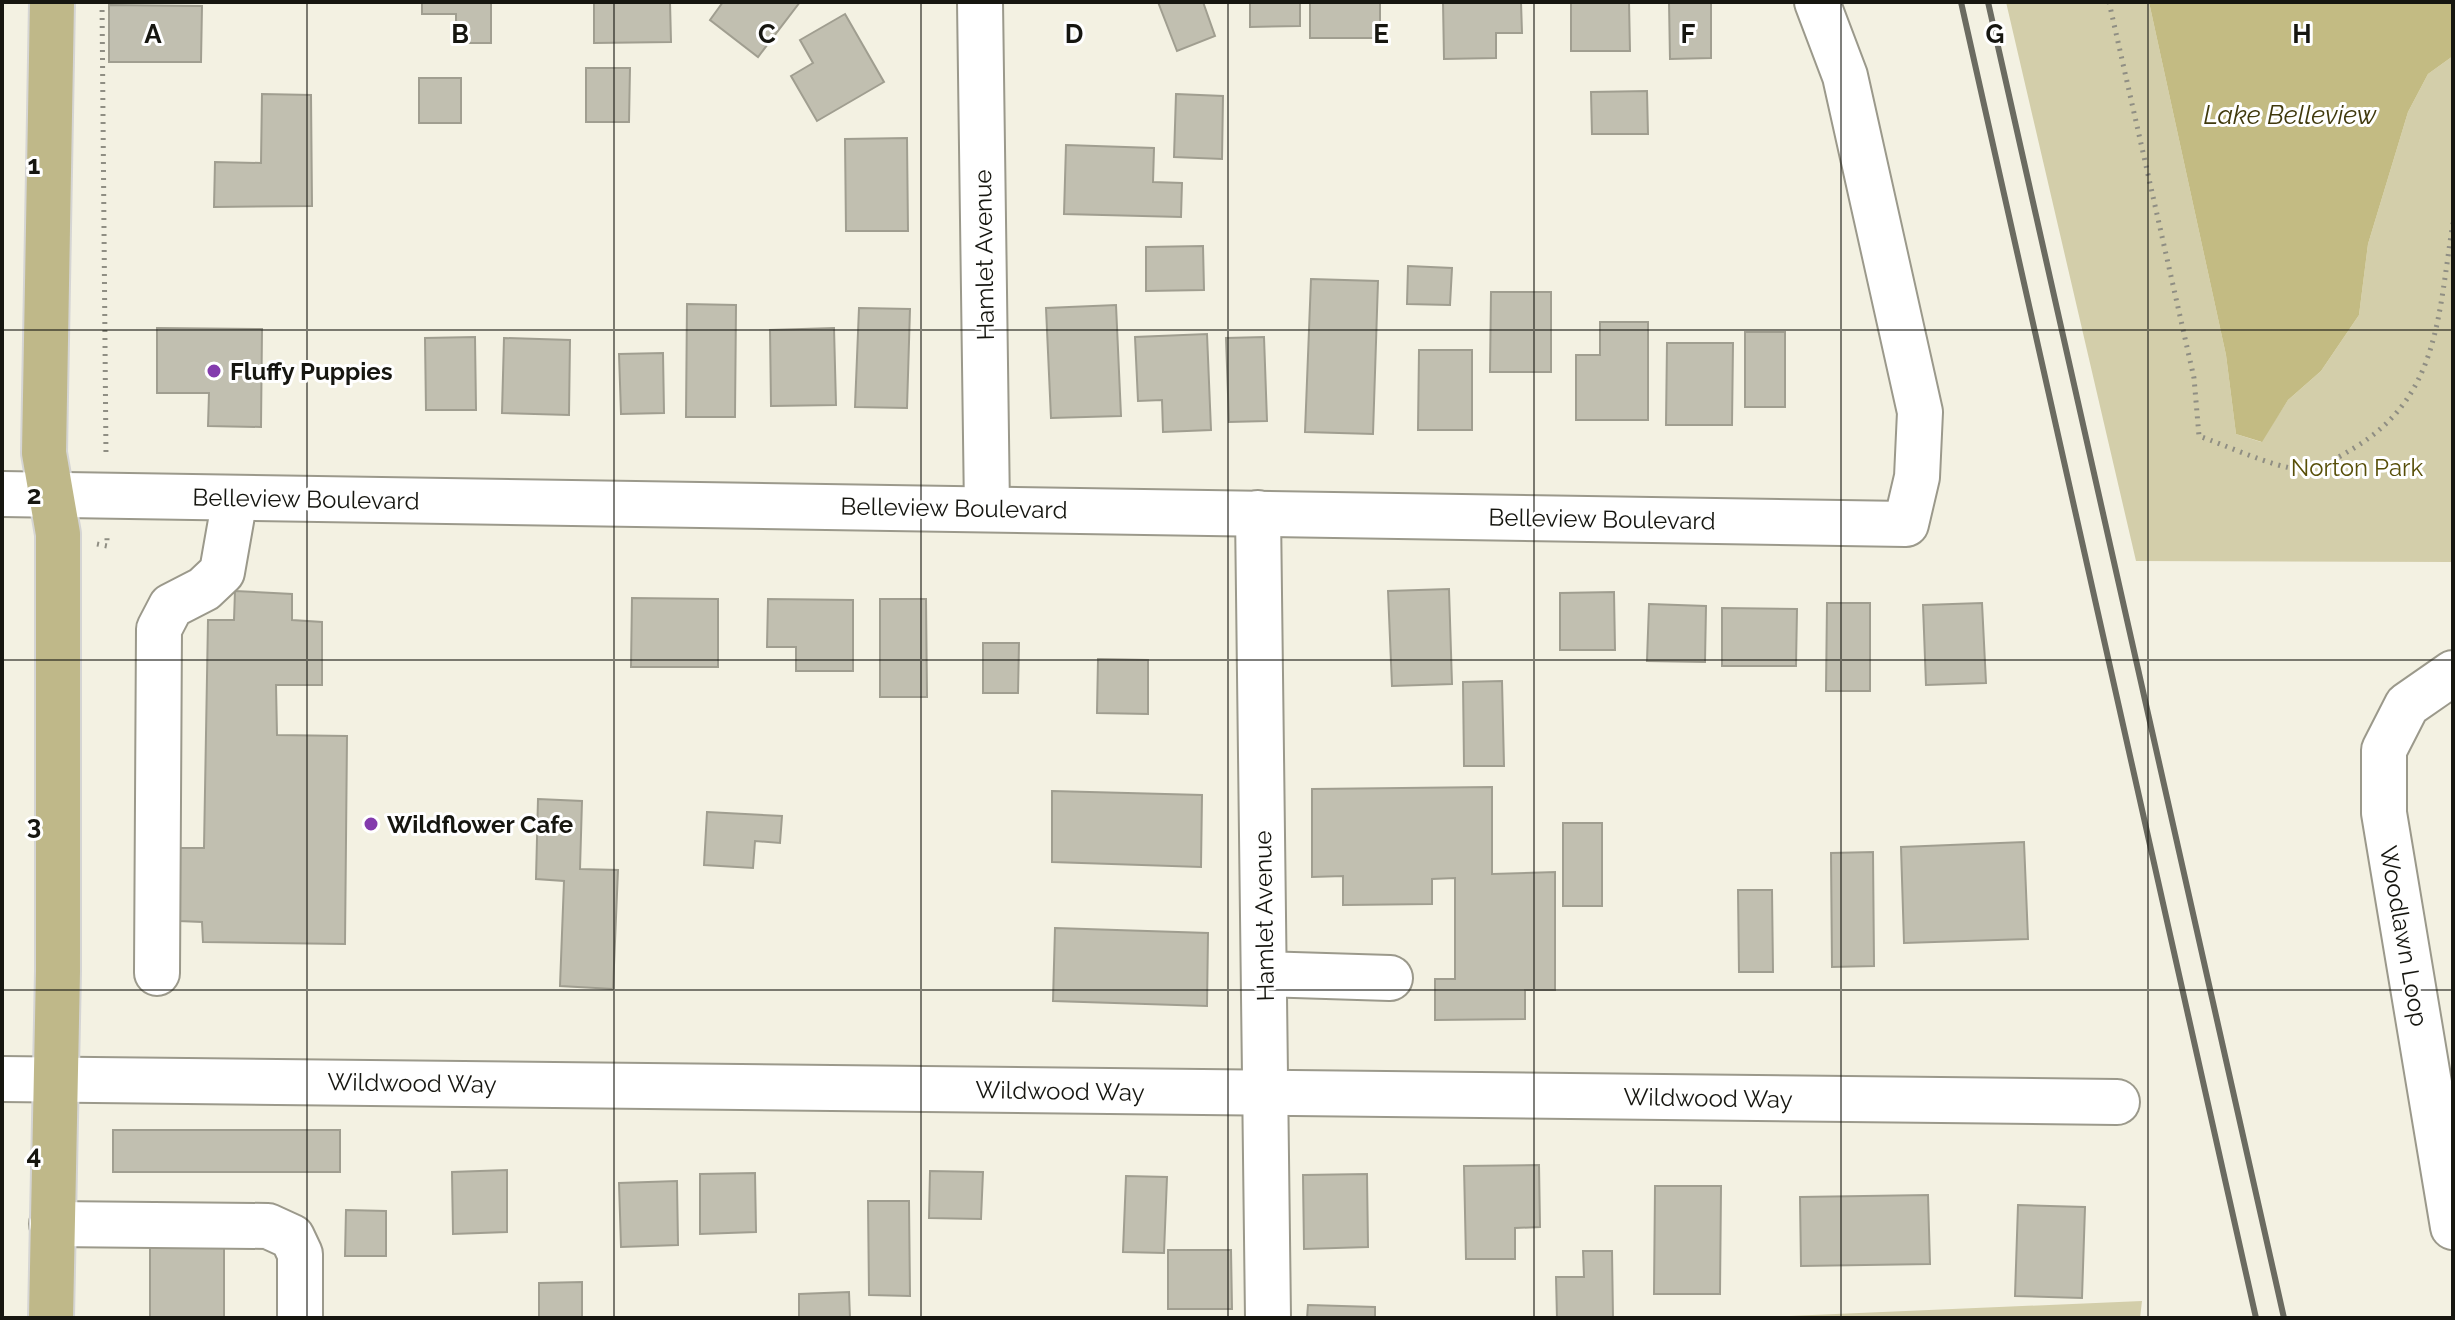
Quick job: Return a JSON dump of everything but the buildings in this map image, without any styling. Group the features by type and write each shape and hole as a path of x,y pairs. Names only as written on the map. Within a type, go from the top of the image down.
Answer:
{"main road":[{"path":"51,1318 58,534 44,453 52,2"}],"street":[{"name":"Hamlet Avenue","path":"980,2 987,509"},
{"name":"Belleview Boulevard","path":"2,494 1906,524 1917,477 1920,412 1845,76 1817,2"},
{"path":"157,973 159,629 171,606 204,589 222,572 235,498"},
{"name":"Hamlet Avenue","path":"1258,513 1268,1318"},
{"name":"Woodlawn Loop","path":"2453,673 2407,705 2384,750 2384,813 2453,1227"},
{"path":"1265,974 1390,978"},
{"name":"Wildwood Way","path":"2,1079 54,1077 2117,1102"},
{"path":"52,1224 268,1226 292,1237 300,1254 300,1318"}],"path":[{"path":"102,2 106,458"},
{"path":"2109,2 2194,378 2199,436 2298,470 2326,465 2381,432 2404,408 2427,361 2453,223"}],"green space":[{"name":"Norton Park","path":"2006,2 2149,2 2226,355 2236,434 2261,442 2288,400 2321,371 2359,315 2368,244 2408,112 2428,74 2453,56 2453,562 2136,561"},
{"path":"2142,1301 2140,1318 1789,1318 1789,1316"}],"water":[{"name":"Lake Belleview","path":"2149,2 2453,2 2453,56 2428,74 2408,112 2368,244 2359,315 2321,371 2288,400 2262,442 2236,434 2226,355"}],"railway":[{"path":"1961,2 2256,1318"},
{"path":"1988,2 2284,1318"}],"place":[{"name":"Fluffy Puppies","path":"214,371"},
{"name":"Wildflower Cafe","path":"371,824"}]}
